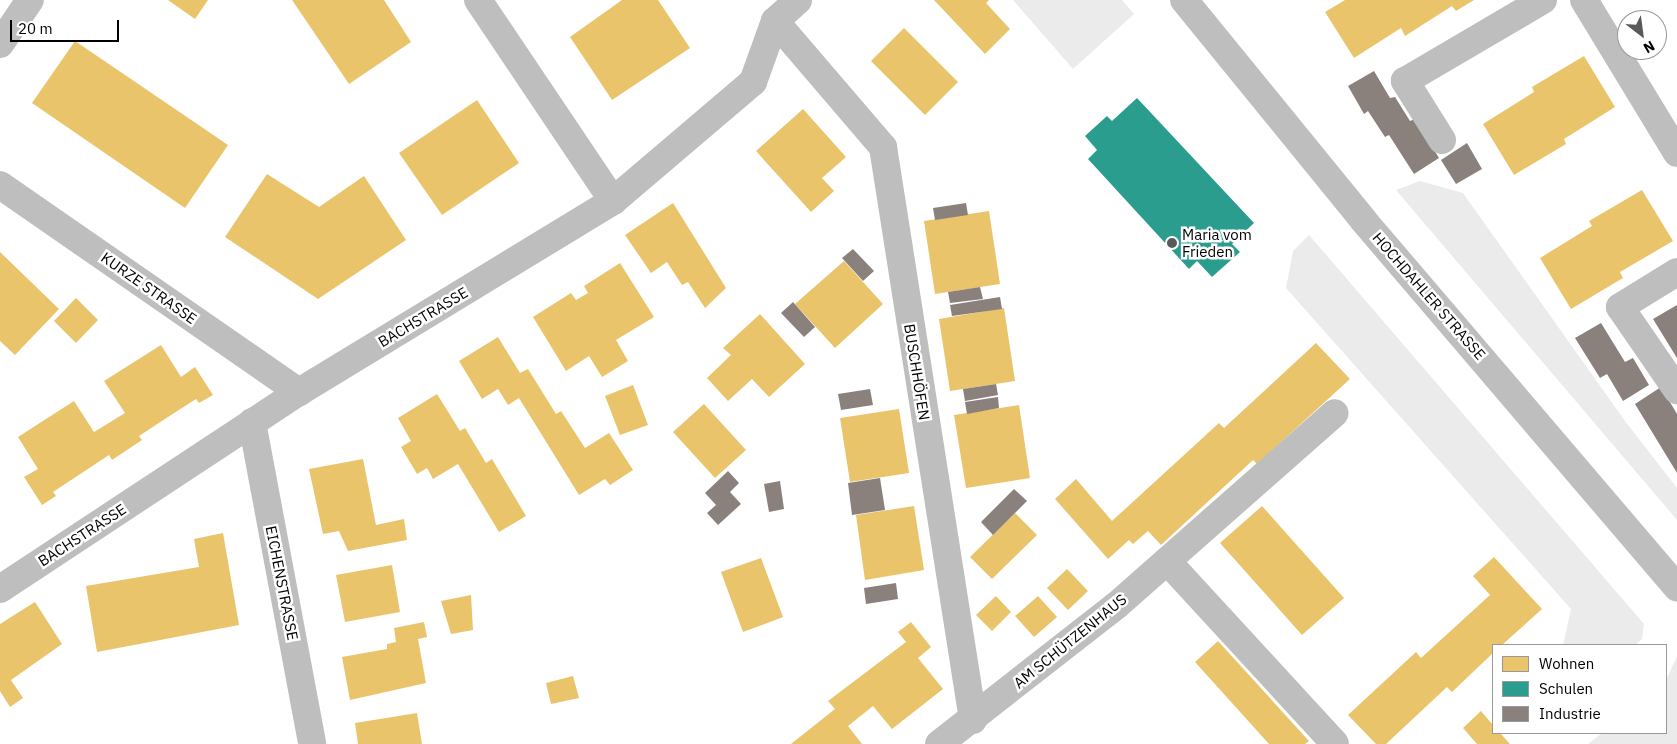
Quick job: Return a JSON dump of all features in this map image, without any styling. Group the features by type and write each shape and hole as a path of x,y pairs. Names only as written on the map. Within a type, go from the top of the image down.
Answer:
{"street":[{"path":"0,44 30,0"},
{"path":"478,0 613,201"},
{"name":"BACHSTRASSE","path":"0,588 299,392 613,201 753,82 775,21 798,0"},
{"name":"HOCHDAHLER STRASSE","path":"1184,0 1364,221 1677,588"},
{"path":"1442,140 1405,81 1543,0"},
{"path":"1584,0 1677,153"},
{"name":"BUSCHHÖFEN","path":"775,21 883,147 973,720"},
{"name":"KURZE STRASSE","path":"0,185 299,392"},
{"path":"1677,272 1620,307 1677,390"},
{"name":"AM SCHÜTZENHAUS","path":"973,720 1167,561 1335,413"},
{"name":"EICHENSTRASSE","path":"252,422 312,744"},
{"path":"1167,561 1335,744"},
{"path":"940,744 973,720"}],"shaded area":[{"path":"1013,0 1122,0 1134,14 1073,69"},
{"path":"1420,181 1463,193 1625,421 1677,488 1677,520 1396,190"},
{"path":"1309,235 1644,624 1642,639 1636,644 1563,644 1571,609 1286,288 1293,251"},
{"path":"1677,656 1677,744 1588,744 1601,734 1667,734 1667,678"}],"building: Wohnen":[{"path":"168,0 208,0 195,19"},
{"path":"292,0 384,0 411,42 349,84"},
{"path":"622,0 658,0 690,48 612,100 570,37"},
{"path":"934,0 989,0 986,3 1010,29 985,54"},
{"path":"1345,0 1474,0 1456,11 1452,6 1405,36 1401,28 1354,58 1325,12"},
{"path":"904,28 958,82 925,115 871,61"},
{"path":"75,41 228,145 185,208 32,103"},
{"path":"1584,56 1615,107 1564,139 1566,144 1514,175 1483,124 1534,92 1532,87"},
{"path":"477,100 519,163 442,215 399,153"},
{"path":"803,109 846,157 822,178 834,191 811,212 756,151"},
{"path":"267,174 319,207 364,176 406,240 318,299 225,237"},
{"path":"1642,190 1673,241 1620,272 1623,278 1571,309 1540,258 1592,226 1589,221"},
{"path":"673,203 726,288 705,308 688,282 682,285 667,262 651,273 625,235"},
{"path":"989,211 1000,284 935,294 924,221"},
{"path":"0,252 59,309 15,355 0,341"},
{"path":"844,261 883,304 835,348 795,304"},
{"path":"620,263 654,317 616,340 628,361 602,377 589,356 566,371 533,317 571,293 576,300 588,293 584,286"},
{"path":"76,298 98,320 76,343 54,321"},
{"path":"1004,308 1015,381 950,391 939,319"},
{"path":"760,314 805,364 769,397 752,379 728,401 707,378 731,355 723,348"},
{"path":"498,337 520,373 528,369 556,414 561,411 585,448 609,433 633,470 610,485 605,479 579,495 519,398 508,405 498,389 482,399 459,361"},
{"path":"1316,343 1350,379 1257,464 1253,460 1161,545 1148,531 1133,544 1129,540 1108,559 1055,499 1076,479 1112,521 1219,423 1224,428"},
{"path":"161,345 181,377 195,367 213,395 199,403 196,399 168,417 139,436 142,440 112,460 109,455 53,492 56,496 42,505 24,477 38,469 18,437 74,401 94,432 125,413 104,381"},
{"path":"633,385 648,425 620,435 605,396"},
{"path":"437,394 460,431 465,428 486,463 492,459 526,516 499,532 458,464 433,479 427,468 417,474 401,447 411,441 398,418"},
{"path":"704,404 746,450 715,478 673,432"},
{"path":"1019,405 1030,478 966,488 954,415"},
{"path":"899,409 909,473 850,482 840,418"},
{"path":"363,459 376,525 404,519 407,540 348,551 339,531 323,534 309,469"},
{"path":"914,506 924,570 865,580 856,515"},
{"path":"1262,506 1344,598 1302,635 1220,543"},
{"path":"1015,513 1037,535 992,579 970,557"},
{"path":"223,533 239,625 97,652 86,586 199,567 194,539"},
{"path":"1494,557 1542,609 1503,644 1492,644 1492,654 1452,692 1447,687 1386,744 1376,744 1348,715 1416,652 1421,658 1490,595 1473,576"},
{"path":"761,558 783,617 743,632 721,572"},
{"path":"392,565 400,612 345,622 336,575"},
{"path":"1067,569 1088,591 1068,610 1047,588"},
{"path":"471,595 473,630 451,634 441,601"},
{"path":"996,596 1011,612 992,631 976,615"},
{"path":"1038,596 1057,617 1034,637 1015,616"},
{"path":"35,602 62,644 11,680 23,698 10,707 0,691 0,624"},
{"path":"424,622 427,637 418,639 426,683 350,700 342,657 387,649 387,644 396,642 394,628"},
{"path":"911,622 931,647 918,658 943,689 892,729 873,706 848,726 862,744 791,744 835,709 828,701 906,642 898,632"},
{"path":"1218,641 1309,741 1305,744 1269,744 1195,662"},
{"path":"573,676 579,698 551,704 546,683"},
{"path":"1481,711 1492,724 1492,734 1501,734 1510,744 1477,744 1463,728"},
{"path":"417,713 422,744 358,744 355,723"}],"building: Schulen":[{"path":"1137,98 1254,223 1232,244 1240,252 1212,277 1197,261 1189,269 1088,159 1097,150 1085,136 1107,116 1112,121"}],"building: Industrie":[{"path":"1374,71 1390,98 1395,97 1410,121 1415,119 1439,158 1414,174 1389,135 1385,137 1368,111 1364,114 1348,86"},
{"path":"1467,143 1482,169 1456,184 1441,160"},
{"path":"966,203 968,215 935,220 933,208"},
{"path":"853,249 874,271 863,281 842,258"},
{"path":"980,287 983,299 950,303 948,292"},
{"path":"1000,297 1002,309 952,316 950,305"},
{"path":"793,302 815,327 804,337 781,313"},
{"path":"1677,305 1677,358 1653,319"},
{"path":"1601,323 1625,362 1633,358 1649,385 1623,401 1607,374 1600,378 1575,338"},
{"path":"996,384 998,395 965,401 963,389"},
{"path":"1661,387 1677,414 1677,473 1635,404"},
{"path":"870,389 873,405 841,410 838,394"},
{"path":"998,397 999,408 967,414 965,402"},
{"path":"728,471 739,483 730,492 741,504 718,525 707,513 716,505 705,493"},
{"path":"880,478 885,510 852,515 848,483"},
{"path":"780,481 784,509 769,512 764,484"},
{"path":"1014,489 1027,501 993,535 981,522"},
{"path":"896,583 898,599 866,604 864,588"}],"place":[{"name":"Maria vom Frieden","path":"1172,243"}]}
